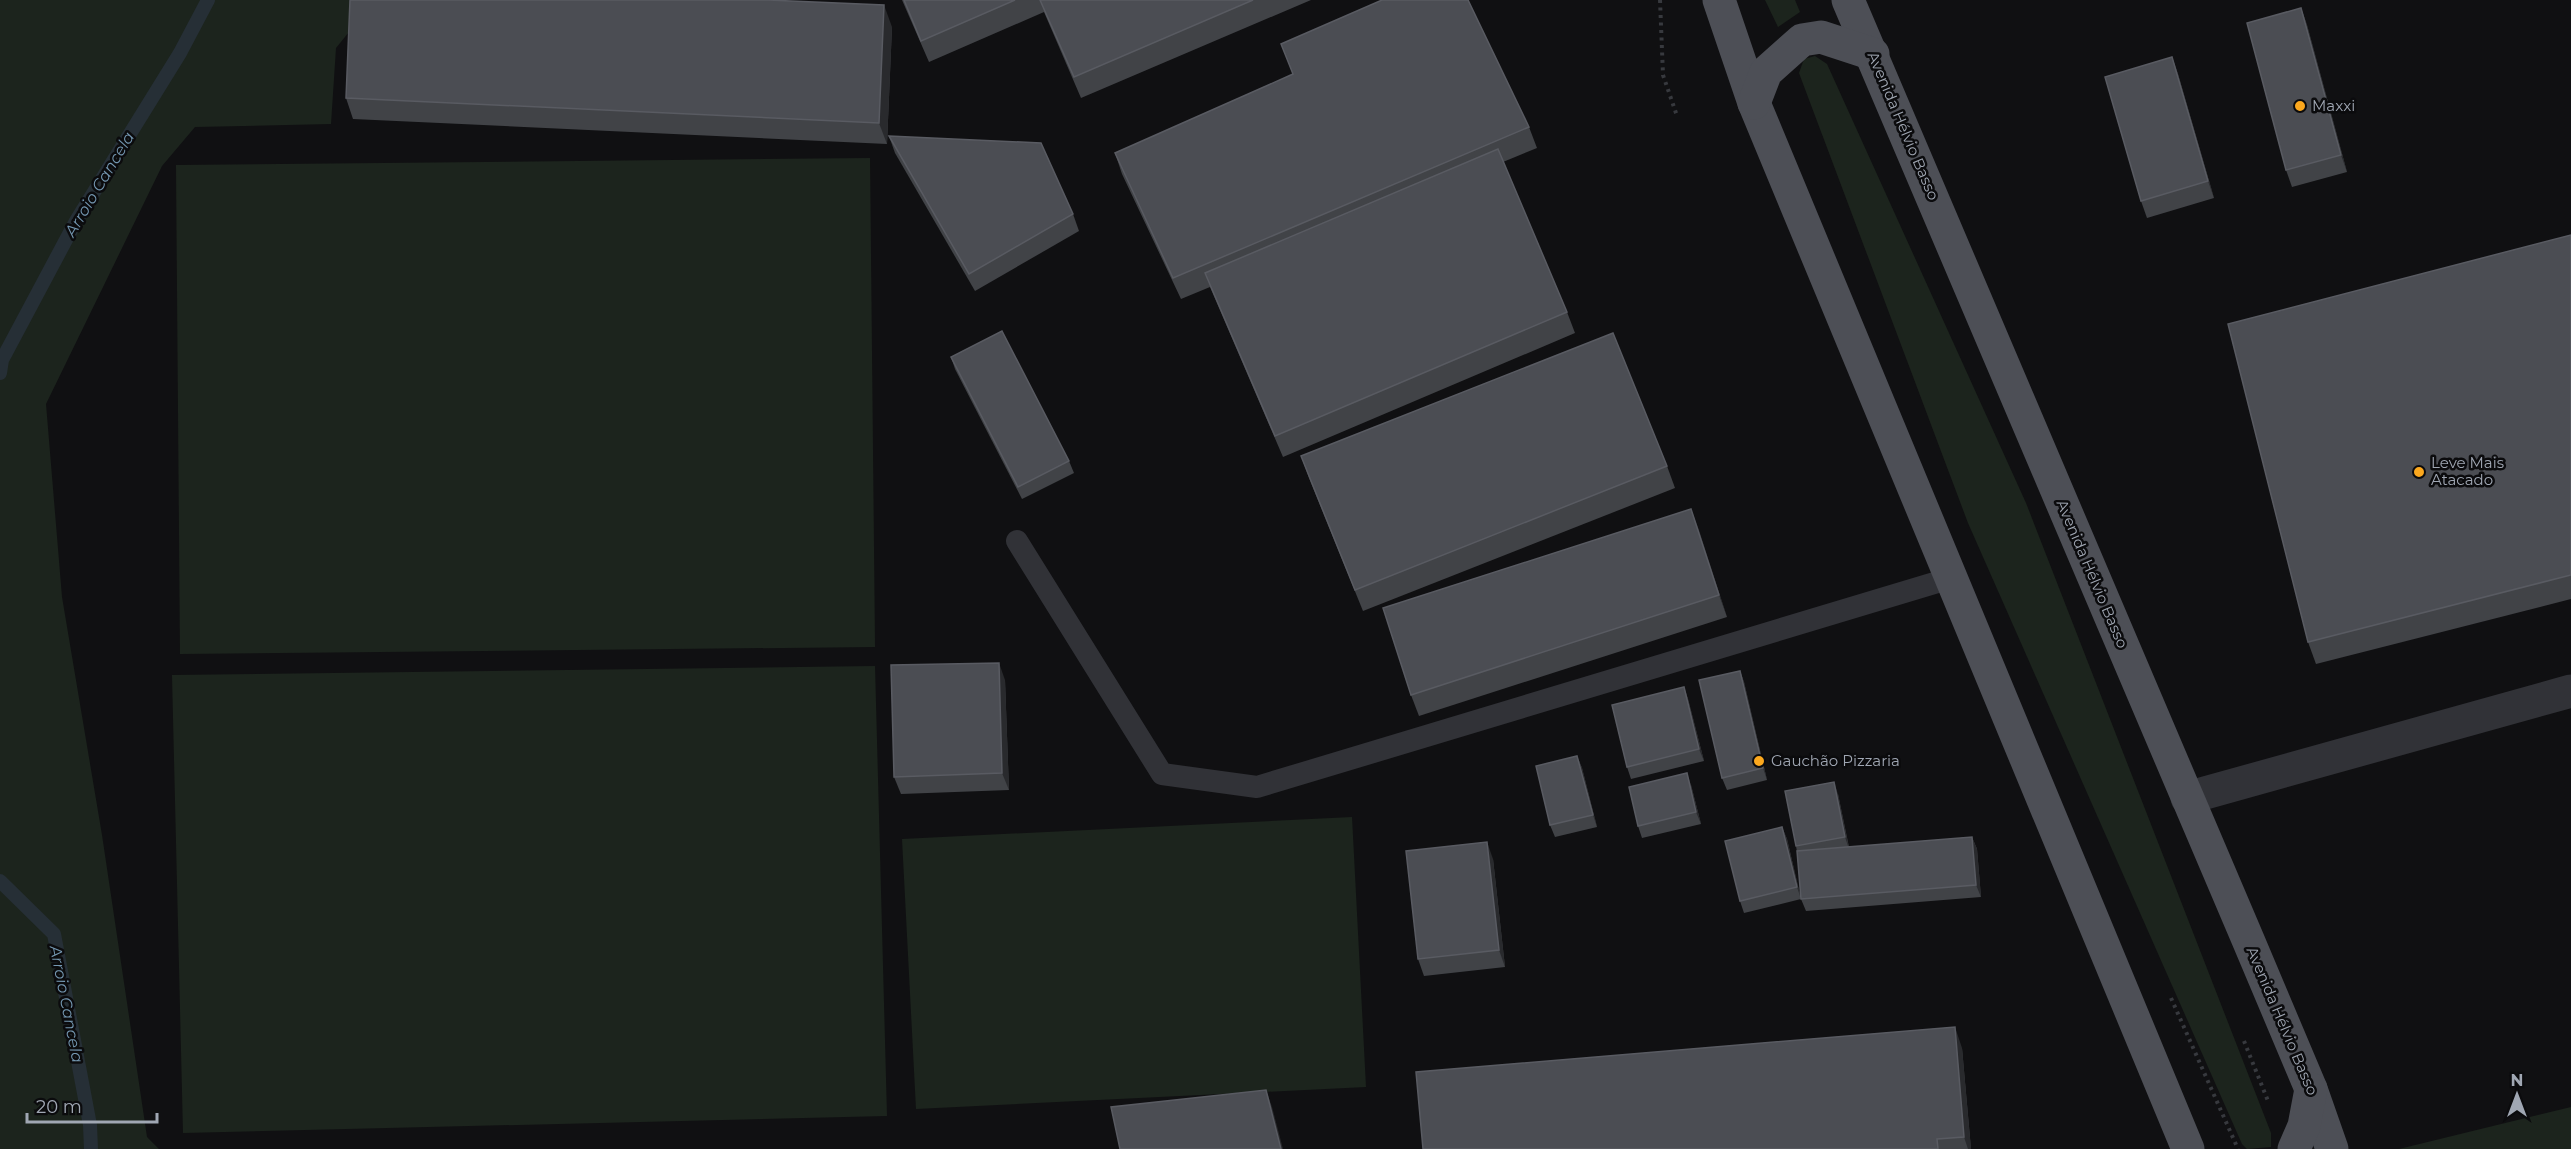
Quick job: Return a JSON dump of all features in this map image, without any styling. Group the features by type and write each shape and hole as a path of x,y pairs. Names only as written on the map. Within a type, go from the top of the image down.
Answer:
{"main road":[{"path":"1719,0 1754,103 2188,1149"},
{"name":"Avenida Hélvio Basso","path":"1848,0 2311,1089 2332,1149"},
{"path":"1754,103 1766,72 1802,40 1821,38 1872,54"},
{"path":"2294,1149 2304,1126 2311,1089"}],"street":[{"path":"2187,798 2571,691"}],"lane":[{"path":"1017,541 1162,774 1257,787 1951,578"}],"path":[{"path":"1660,0 1663,75 1677,116"}],"shaded area":[{"path":"0,0 375,0 336,48 331,124 195,127 162,166 46,404 62,597 102,835 147,1137 159,1149 0,1149"},
{"path":"1765,0 1795,0 1800,12 1778,27"},
{"path":"1815,56 1827,64 2026,503 2271,1133 2271,1147 2247,1149 2242,1144 1968,523 1799,73 1804,59"},
{"path":"870,158 875,647 180,654 176,165"},
{"path":"875,666 887,1116 183,1133 172,675"},
{"path":"1352,817 1366,1087 916,1109 902,839"},
{"path":"2571,1107 2571,1149 2399,1149"}],"building":[{"path":"350,0 768,0 884,5 879,123 346,98"},
{"path":"904,0 1015,0 921,41"},
{"path":"1040,0 1253,0 1074,77"},
{"path":"1382,0 1468,0 1529,127 1173,278 1115,153 1293,74 1281,44"},
{"name":"Maxxi","path":"2301,8 2341,155 2286,170 2247,23"},
{"path":"2172,57 2208,181 2141,201 2105,77"},
{"path":"889,136 1041,143 1073,214 969,274"},
{"path":"1498,149 1567,312 1275,436 1205,273"},
{"name":"Leve Mais Atacado","path":"2571,235 2571,575 2308,642 2228,324"},
{"path":"1002,331 1069,461 1018,487 951,357"},
{"path":"1613,333 1667,466 1355,590 1301,456"},
{"path":"1691,509 1719,595 1411,695 1383,608"},
{"path":"999,663 1002,773 894,777 891,665"},
{"path":"1740,671 1763,768 1722,778 1699,680"},
{"path":"1684,687 1699,749 1627,767 1612,705"},
{"path":"1577,756 1593,815 1550,825 1536,766"},
{"path":"1687,773 1696,812 1638,826 1629,787"},
{"path":"1834,782 1845,837 1796,846 1785,791"},
{"path":"1782,827 1797,887 1740,901 1725,841"},
{"path":"1972,837 1976,885 1801,899 1797,851"},
{"path":"1487,842 1499,950 1418,959 1406,851"},
{"path":"1955,1027 1964,1137 1937,1139 1938,1149 1423,1149 1416,1072"},
{"path":"1266,1090 1281,1149 1120,1149 1111,1107"}],"waterway":[{"name":"Arroio Cancela","path":"0,373 2,360 76,221 180,53 208,0"},
{"name":"Arroio Cancela","path":"0,881 54,934 90,1125 91,1149"}],"place":[{"name":"Maxxi","path":"2300,106"},
{"name":"Leve Mais Atacado","path":"2419,472"},
{"name":"Gauchão Pizzaria","path":"1759,761"}]}
